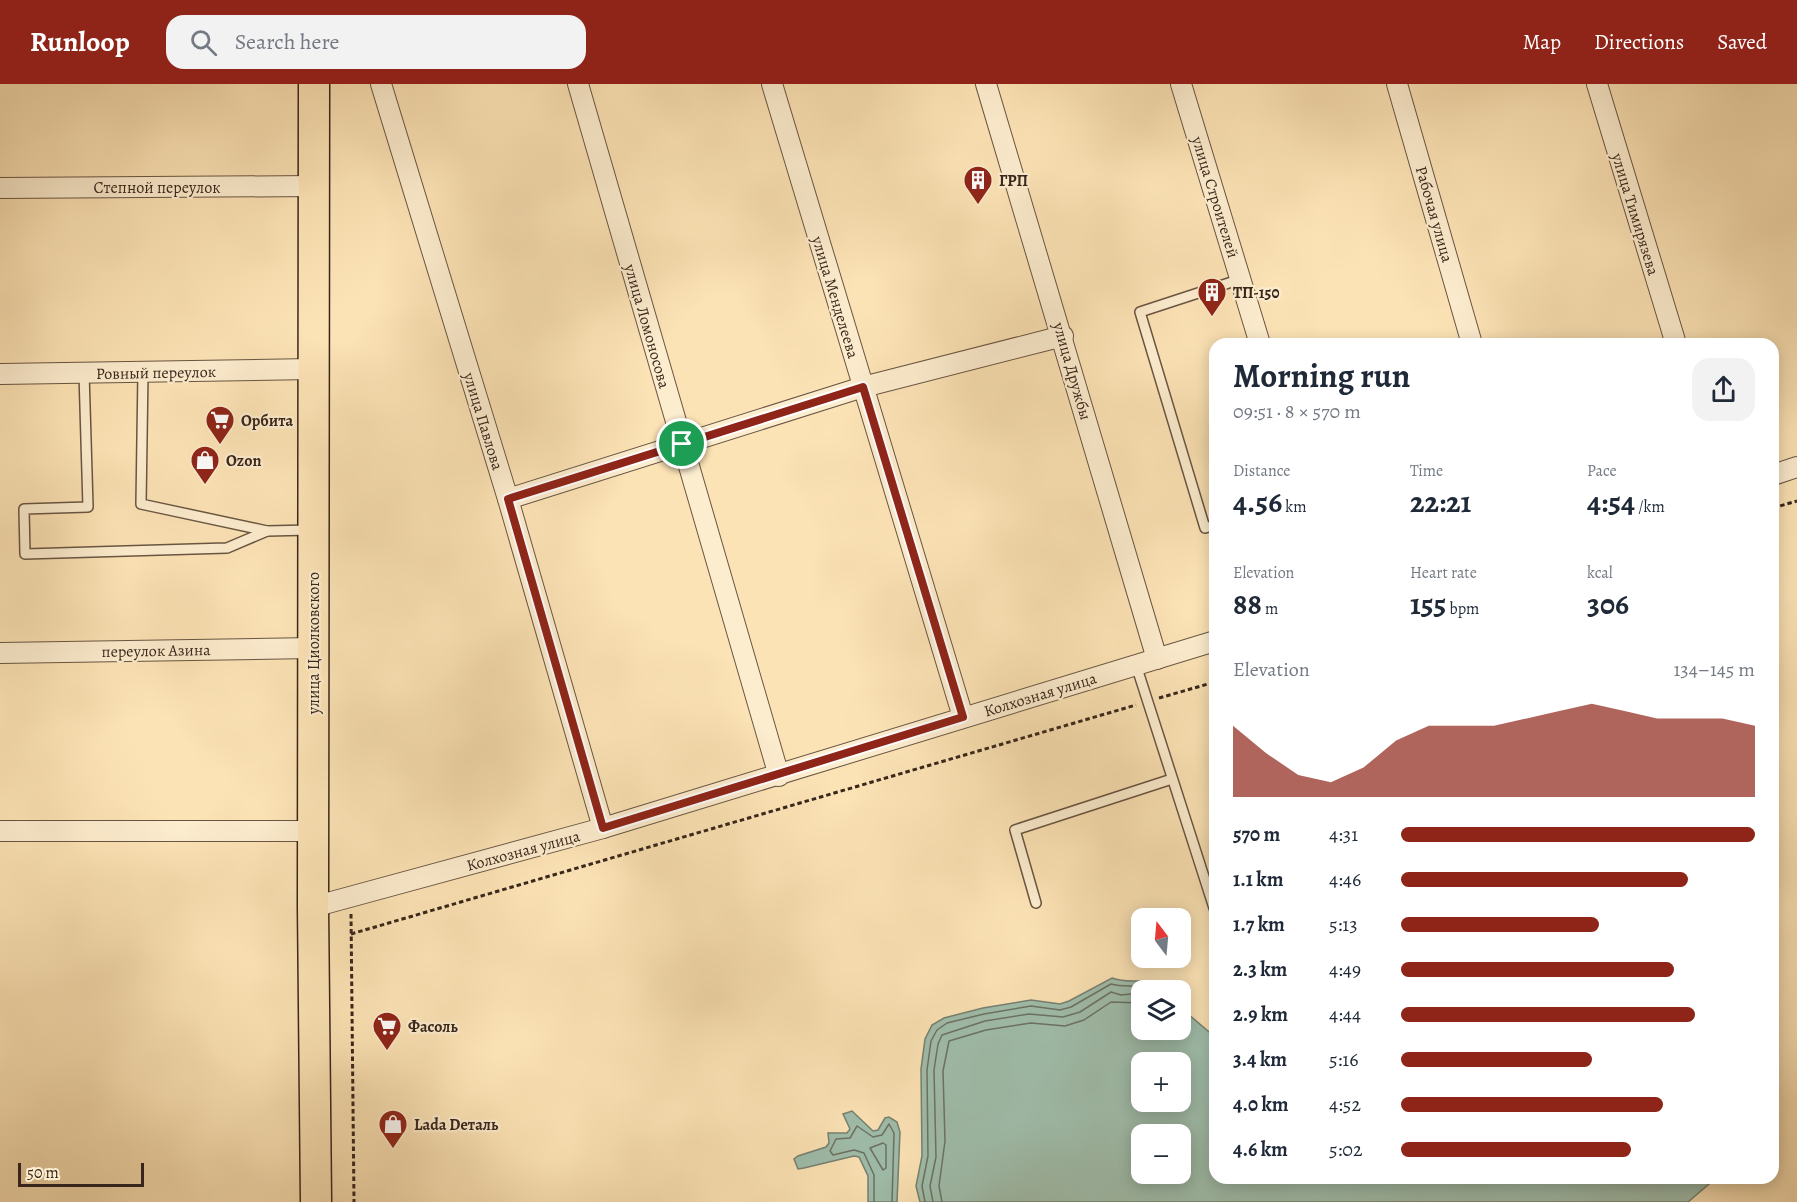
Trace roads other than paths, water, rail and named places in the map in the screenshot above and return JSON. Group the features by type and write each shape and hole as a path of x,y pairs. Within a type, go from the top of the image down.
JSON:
{"main road":[{"name":"улица Циолковского","path":"314,84 312,648 316,1202"}],"street":[{"name":"улица Павлова","path":"381,84 508,499 603,828"},
{"name":"улица Ломоносова","path":"578,84 779,776"},
{"name":"улица Менделеева","path":"772,84 963,717"},
{"name":"улица Дружбы","path":"986,84 1063,336 1157,659"},
{"name":"улица Строителей","path":"1182,84 1258,338"},
{"name":"Рабочая улица","path":"1397,84 1470,338"},
{"name":"улица Тимирязева","path":"1597,84 1674,338"},
{"name":"Степной переулок","path":"0,188 314,186"},
{"path":"508,499 863,387 1063,336"},
{"name":"Ровный переулок","path":"0,374 312,369"},
{"path":"1779,473 1797,467"},
{"name":"Колхозная улица","path":"313,907 603,828 1209,643"},
{"name":"переулок Азина","path":"0,653 312,648"},
{"path":"0,831 313,831"}],"lane":[{"path":"1209,527 1205,528 1140,312 1240,279"},
{"path":"143,372 141,504 267,531 312,530"},
{"path":"84,373 88,507 24,509 25,554 227,548 267,531"},
{"path":"1136,665 1209,893"},
{"path":"1036,903 1015,830 1172,779"}],"water":[{"path":"1112,978 1131,981 1131,1040 1191,1040 1191,1017 1209,1032 1209,1184 1709,1184 1688,1202 920,1202 916,1186 922,1156 921,1069 925,1039 932,1025 944,1018 983,1008 1031,1000 1060,1004"},
{"path":"852,1111 873,1131 878,1130 885,1118 889,1117 897,1122 900,1132 897,1202 868,1202 868,1176 859,1157 854,1156 798,1169 794,1159 826,1147 829,1143 828,1133 847,1133 850,1129 843,1114"}],"place":[{"name":"ГРП","path":"978,206"},
{"name":"ТП-150","path":"1212,318"},
{"name":"Орбита","path":"220,446"},
{"name":"Ozon","path":"205,486"},
{"name":"Фасоль","path":"387,1052"},
{"name":"Lada Dеталь","path":"393,1150"}]}
